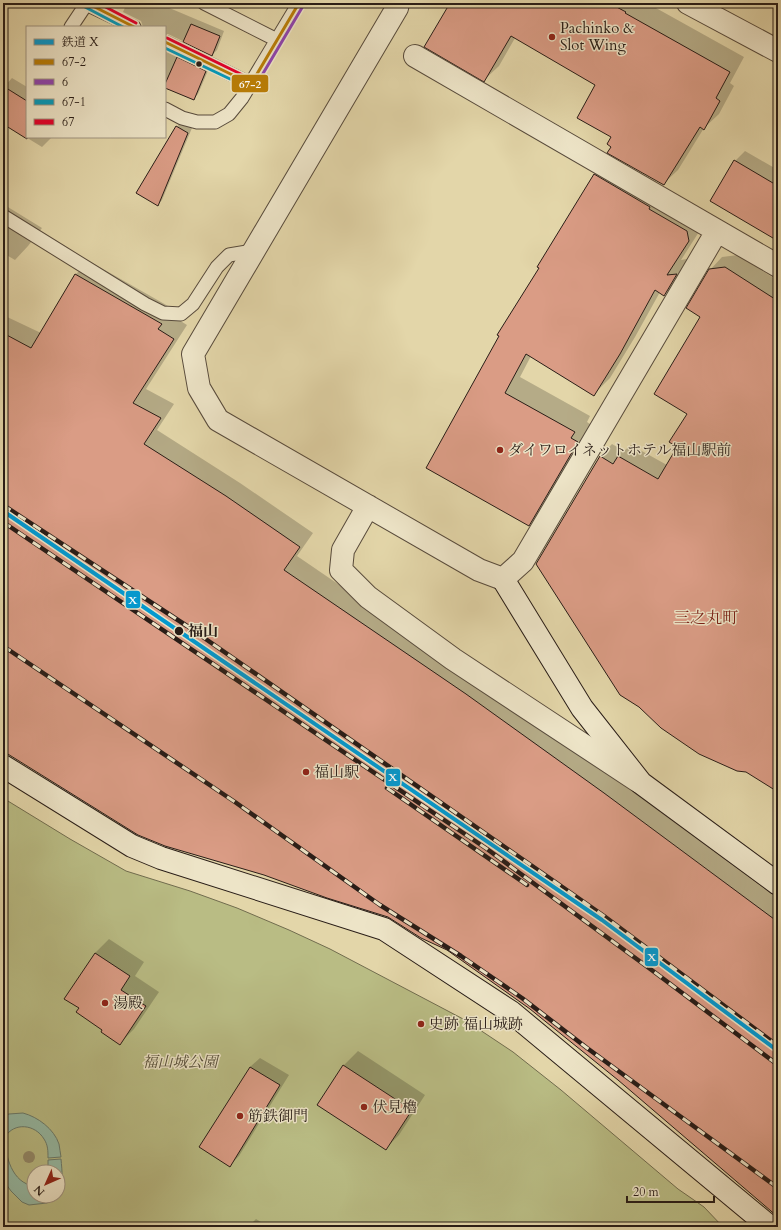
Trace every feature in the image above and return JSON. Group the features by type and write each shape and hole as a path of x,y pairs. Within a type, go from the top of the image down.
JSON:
{"street":[{"path":"398,3 393,15 193,354 199,388 218,420 479,570 503,579 582,708 640,783"},
{"path":"688,3 778,51"},
{"path":"416,56 778,266"},
{"path":"503,579 523,561 717,231"},
{"path":"368,506 343,550 341,570 368,597 454,659 640,783 778,884"},
{"path":"3,766 132,846 161,858 384,929 511,1012 770,1227"}],"lane":[{"path":"72,26 86,3 132,26"},
{"path":"204,3 277,40"},
{"path":"166,110 182,118 197,122 215,122 229,114 242,98 299,3"},
{"path":"166,42 250,84"},
{"path":"3,216 163,314 181,314 192,304 217,267 229,255 253,251"}],"green space":[{"name":"福山城公園","path":"3,798 126,871 190,891 237,908 289,930 330,949 465,1020 513,1052 561,1090 678,1189 704,1207 723,1227 3,1227"}],"shaded area":[{"path":"23,1113 34,1117 45,1124 53,1133 59,1144 61,1157 48,1158 48,1148 45,1141 35,1130 19,1127 9,1132 5,1137 6,1152 11,1168 20,1180 26,1184 26,1204 22,1202 11,1191 3,1180 3,1116"},
{"path":"61,1159 61,1164 48,1164 48,1160"}],"building":[{"path":"450,3 609,3 730,72 716,98 720,101 704,130 700,127 664,185 607,153 611,147 607,144 611,137 577,118 595,85 511,36 484,82 424,47"},
{"path":"191,24 220,36 212,56 183,42"},
{"path":"177,57 206,71 194,100 166,88 166,82"},
{"path":"3,86 26,100 27,139 3,124"},
{"path":"176,126 188,133 158,206 136,193"},
{"path":"734,160 778,186 778,241 710,201"},
{"path":"594,174 687,231 689,241 667,275 677,274 664,296 655,290 620,354 594,396 526,354 505,393 575,432 571,438 578,442 529,526 426,468 499,336 497,335 539,268 537,267"},
{"path":"725,267 778,301 778,792 746,772 737,771 699,754 661,728 639,707 620,695 536,564 600,456 613,464 618,456 658,479 677,447 669,442 687,414 654,394 700,317 686,308 709,269"},
{"name":"福山駅","path":"75,274 162,324 158,329 174,339 133,403 161,418 144,444 226,496 300,547 284,570 466,694 604,793 778,922 778,1217 618,1080 530,1009 447,950 421,938 388,917 327,898 264,875 165,846 138,835 3,751 3,333 31,348"},
{"name":"湯殿","path":"95,953 130,976 121,990 146,1006 120,1045 101,1032 102,1030 76,1012 79,1008 64,999"},
{"name":"伏見櫓","path":"343,1065 412,1110 386,1150 317,1105"},
{"name":"筋鉄御門","path":"250,1067 280,1085 230,1167 199,1147"}],"railway":[{"path":"3,505 187,626 604,916 778,1046"},
{"path":"3,522 487,849 778,1065"},
{"path":"3,646 235,802 380,905 461,956 522,998 587,1048 778,1188"},
{"path":"387,788 527,885"}],"rail line":[{"name":"X","path":"3,511 602,920 778,1051"}],"transit line":[{"name":"67-2","path":"87,3 132,26"},
{"name":"67","path":"98,3 136,23"},
{"name":"67-2","path":"166,42 251,84 299,3"},
{"name":"6","path":"255,87 303,6"},
{"name":"67-1","path":"85,7 121,26"},
{"name":"67","path":"167,38 253,80"},
{"name":"67-1","path":"166,48 249,88"}],"place":[{"name":"Pachinko & Slot Wing","path":"552,37"},
{"name":"ダイワロイネットホテル福山駅前","path":"500,450"},
{"name":"福山","path":"179,631"},
{"name":"福山駅","path":"306,772"},
{"name":"湯殿","path":"105,1003"},
{"name":"史跡 福山城跡","path":"421,1024"},
{"name":"伏見櫓","path":"364,1107"},
{"name":"筋鉄御門","path":"240,1116"}],"district":[{"name":"三之丸町","path":"706,617"}]}
